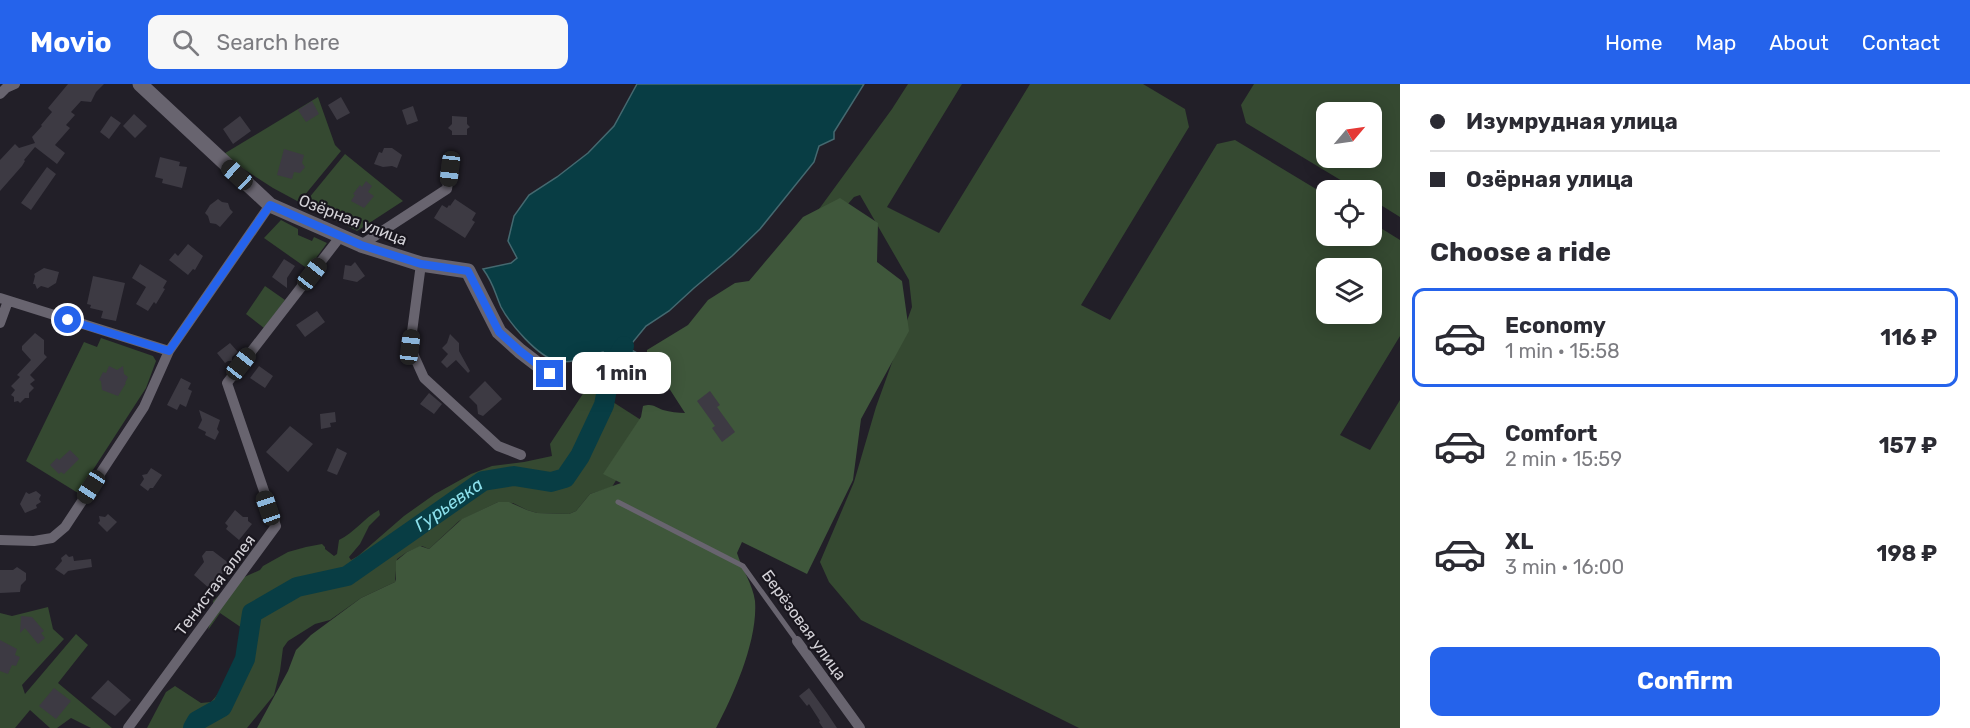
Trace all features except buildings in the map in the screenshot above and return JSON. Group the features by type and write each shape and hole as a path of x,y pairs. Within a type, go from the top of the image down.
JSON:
{"street":[{"path":"0,94 15,84"},
{"name":"Озёрная улица","path":"140,84 270,205 361,245 421,264 468,271 499,332 550,374"},
{"path":"361,245 447,189 450,169"},
{"path":"0,540 34,541 52,538 65,527 144,407 169,351 270,205"},
{"name":"Тенистая аллея","path":"128,728 276,526 227,383 340,237"},
{"path":"421,264 410,347 424,378 498,446 521,454"},
{"path":"0,323 4,299 169,351"},
{"name":"Берёзовая улица","path":"798,641 860,728"}],"lane":[{"name":"Берёзовая улица","path":"618,502 743,566 798,641"}],"green space":[{"path":"908,84 962,84 887,207 939,233 1030,84 1143,84 1185,109 1189,127 1081,305 1110,320 1217,144 1235,140 1316,189 1316,246 1382,246 1382,229 1400,240 1400,336 1340,435 1370,450 1400,400 1400,728 1079,728 861,620 829,582 820,562 854,482 876,407 912,307 909,280 860,195 854,197 682,397"},
{"path":"1254,84 1400,84 1400,217 1382,206 1382,180 1340,180 1321,168 1382,168 1382,102 1316,102 1316,165 1246,123 1241,105"},
{"path":"318,97 335,145 341,151 299,202 222,155"},
{"path":"345,154 403,201 357,231 304,204"},
{"path":"840,198 878,223 877,262 902,281 909,331 861,419 853,480 807,574 742,542 737,553 754,595 753,633 737,683 716,728 257,728 288,671 296,650 311,635 361,598 395,582 396,561 407,552 420,546 429,549 462,519 498,502 509,502 537,513 569,514 576,511 590,494 621,483 603,474 641,417 643,406 652,405 666,411 685,413 647,354 647,350 688,325 708,300 735,283 749,281 803,217"},
{"path":"281,220 298,229 298,235 312,241 314,237 327,243 308,269 264,238"},
{"path":"265,286 285,300 264,328 246,314"},
{"path":"101,338 153,356 156,361 146,388 78,493 26,461 84,342 97,347"},
{"path":"588,386 641,420 621,472 612,487 590,494 576,511 569,514 537,513 513,503 498,502 459,521 429,549 422,546 407,552 397,559 395,582 361,598 330,620 315,624 288,641 283,648 274,695 247,728 147,728 166,692 175,686 201,703 211,702 225,684 236,659 242,628 220,613 208,630 214,609 213,601 233,582 260,570 288,552 306,547 322,544 334,556 337,554 339,540 379,510 380,515 369,526 360,544 349,557 351,560 404,516 435,494 471,474 492,466 552,456 550,444"},
{"path":"48,607 53,629 64,639 22,685 25,694 76,634 88,645 58,683 112,728 91,728 71,718 57,728 50,728 30,710 15,728 0,728 0,613 12,616"}],"water":[{"path":"637,84 864,84 834,132 834,139 819,146 814,162 760,229 669,311 646,326 628,348 657,367 652,379 644,385 611,368 601,366 598,361 603,352 563,362 550,358 533,347 505,314 492,283 483,269 511,263 517,258 508,241 514,216 529,195 588,153 614,126"}],"waterway":[{"name":"Гурьевка","path":"193,728 197,721 222,707 245,659 252,613 297,587 347,576 483,481 514,476 551,482 565,478 580,456 604,405 611,368 624,346"}],"route":[{"path":"68,320 169,351 270,205 361,245 421,264 468,271 499,332 550,374"}]}
